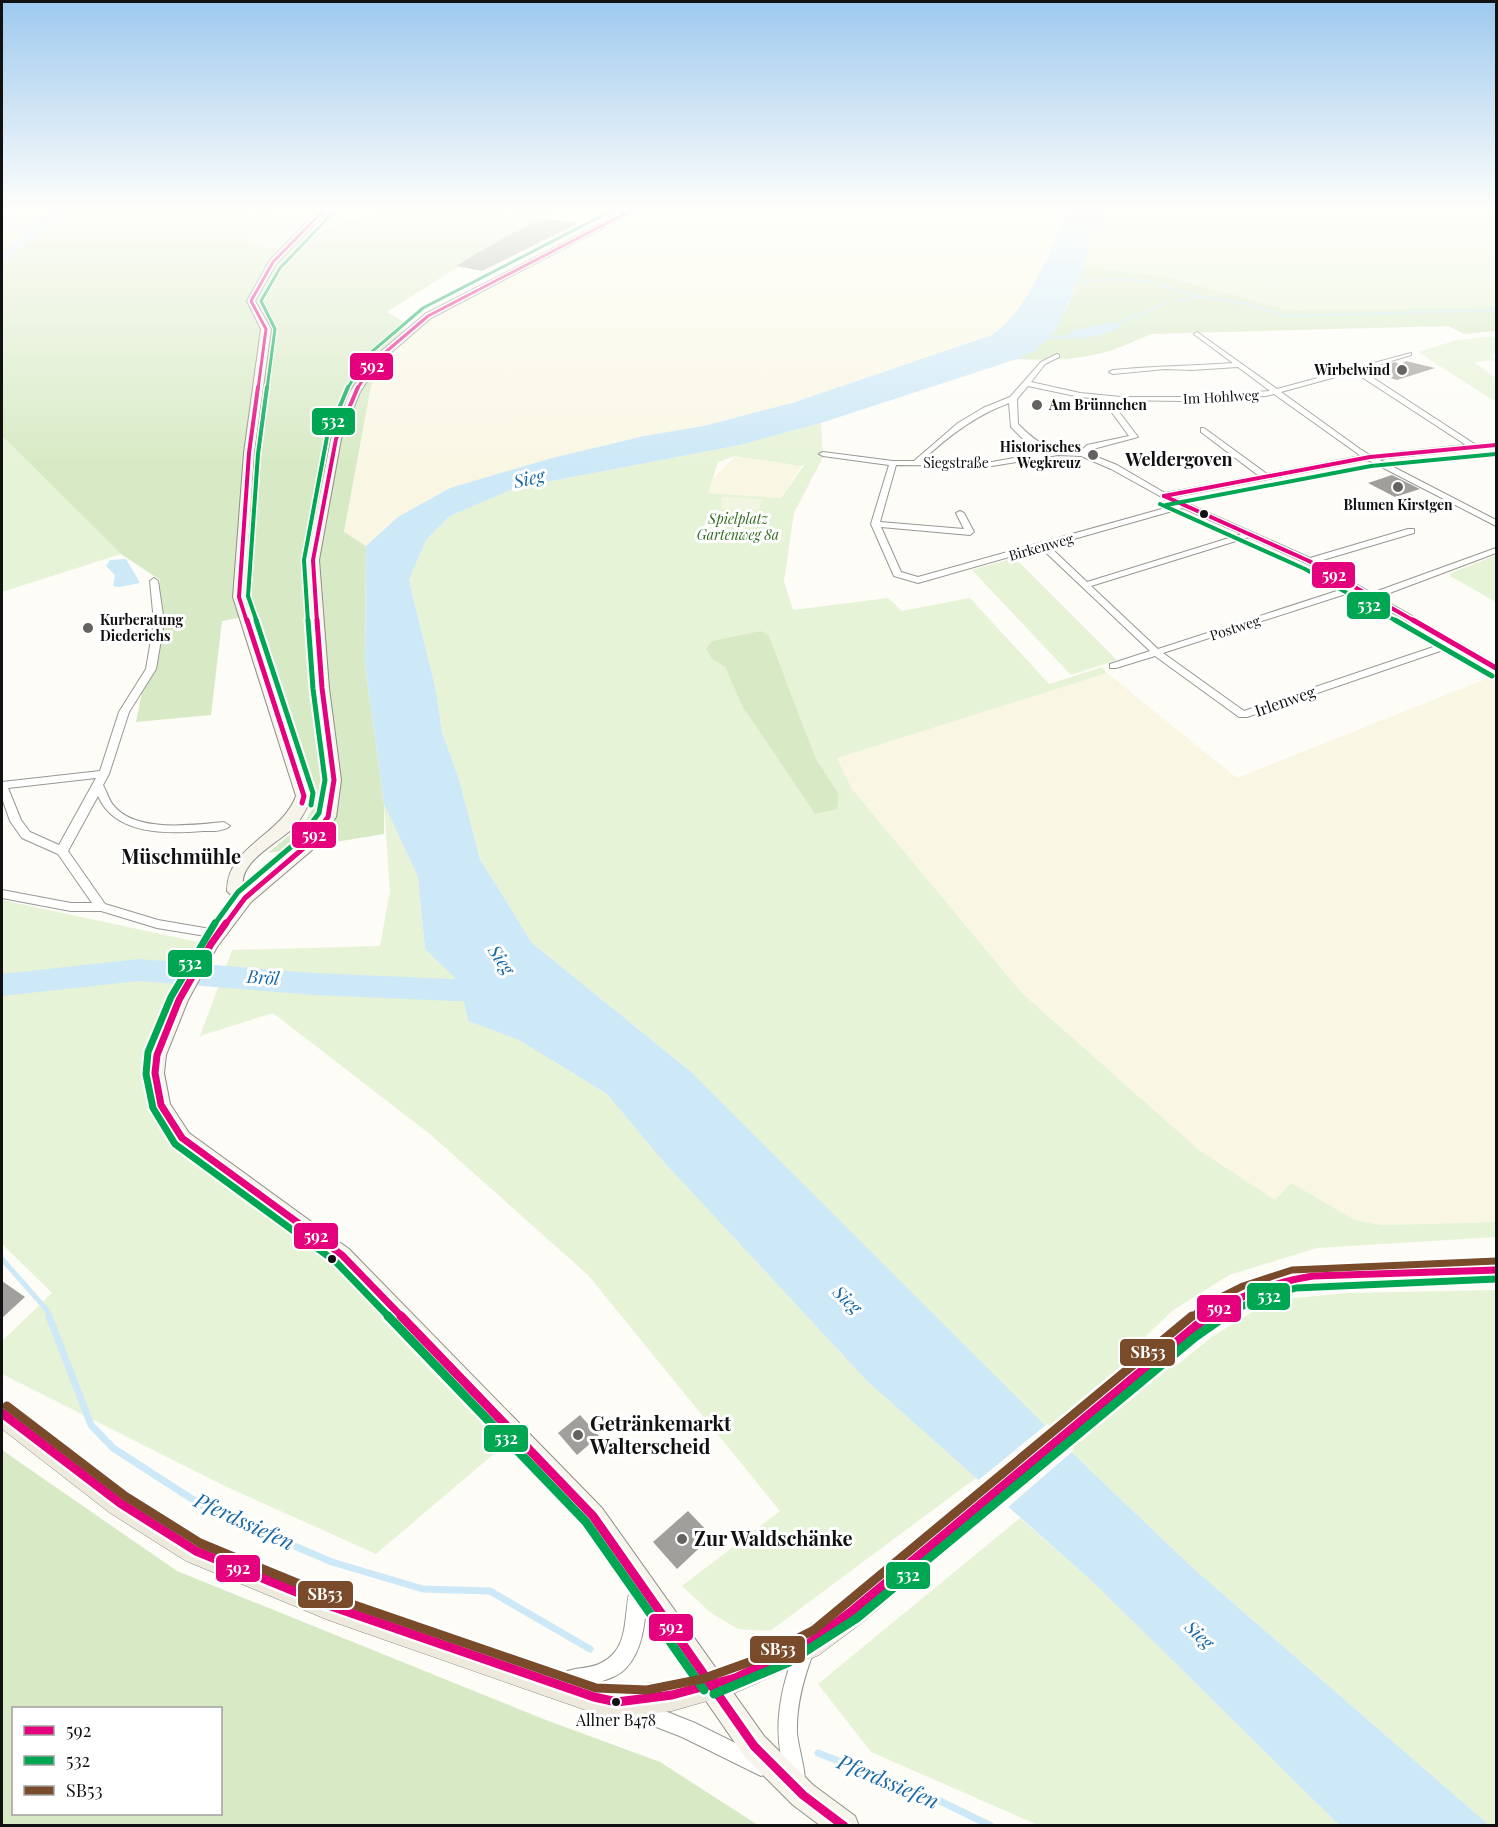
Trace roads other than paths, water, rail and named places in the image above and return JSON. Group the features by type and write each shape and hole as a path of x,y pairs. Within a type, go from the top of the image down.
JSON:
{"main road":[{"path":"2,1413 120,1503 196,1551 340,1609 594,1697 617,1702 672,1695 711,1685 759,1669 808,1644 852,1611 1189,1330 1213,1311 1244,1292 1290,1279 1338,1274 1497,1270"}],"street":[{"path":"245,898 235,891 232,879 238,868 293,821 301,808 304,796 238,597 249,453 266,328 251,301 254,293"},
{"path":"472,293 428,316 375,361 355,392 336,439 313,560 322,688 334,780 328,817 306,846 245,898 215,939 179,1000 157,1055 155,1073 161,1105 182,1138 342,1255 593,1516 754,1746 793,1786 845,1826"},
{"path":"1197,334 1370,457 1497,523"},
{"name":"Im Hohlweg","path":"1028,384 1105,398 1181,399 1277,392 1409,354"},
{"path":"916,463 949,431 995,404 1013,399 1028,384 1043,363 1057,356"},
{"path":"1113,372 1165,367 1213,368 1239,365"},
{"path":"1355,369 1474,447"},
{"path":"1082,454 1090,447 1134,437 1105,398"},
{"path":"1013,399 1014,425 1020,433 1036,446 1058,453"},
{"path":"1204,430 1264,476"},
{"path":"1164,496 1370,457 1497,445"},
{"name":"Siegstraße","path":"823,454 893,463 992,464 1058,453 1082,454 1114,467 1164,496 1309,561 1497,668"},
{"path":"893,463 875,524 970,532 960,513"},
{"name":"Birkenweg","path":"875,524 897,574 918,580 1184,505"},
{"path":"1309,561 1412,531"},
{"path":"1085,585 1251,534"},
{"name":"Irlenweg","path":"1044,546 1157,653 1243,715 1453,643"},
{"path":"1371,597 1497,550"},
{"path":"62,851 77,819 104,774 124,712 152,669 159,622 154,581"},
{"name":"Postweg","path":"1113,666 1356,588"},
{"path":"101,907 62,851 26,835 16,821 2,785 104,774"},
{"path":"98,785 110,809 139,823 170,830 224,826"},
{"path":"2,894 71,906 101,907 215,939"},
{"path":"552,1681 592,1678 626,1657 634,1635 640,1582"},
{"path":"793,1786 794,1773 787,1726 793,1682 808,1644"},
{"path":"617,1702 688,1730 793,1786"}],"water":[{"name":"Sieg","path":"1029,293 1072,293 1057,328 1037,350 1017,359 821,423 740,445 515,488 450,516 426,540 409,580 436,691 442,732 459,779 480,859 532,943 690,1071 1090,1470 1194,1569 1489,1825 1339,1825 1095,1584 866,1380 662,1160 607,1094 519,1040 468,1021 460,983 425,949 418,877 384,804 365,664 366,546 398,517 450,488 552,458 644,436 703,426 792,403 992,335"},
{"path":"1108,322 1121,326 1101,335 1064,339 1064,336 1074,331"},
{"path":"126,559 140,583 113,586 115,575 106,566 110,560"}],"waterway":[{"path":"1188,293 1197,296"},
{"path":"1178,301 1200,297 1244,303 1285,316 1496,310"},
{"path":"1112,326 1167,303"},
{"path":"1045,338 1069,337"},
{"name":"Bröl","path":"2,985 139,970 314,984 499,992"},
{"name":"Pferdssiefen","path":"2,1259 47,1310 50,1318"},
{"name":"Pferdssiefen","path":"49,1316 91,1425 113,1448 209,1510 332,1562 423,1589 490,1591 590,1649"},
{"name":"Pferdssiefen","path":"818,1753 936,1799 991,1826"}],"place":[{"name":"Wirbelwind","path":"1402,370"},
{"name":"Am Brünnchen","path":"1037,405"},
{"name":"Historisches Wegkreuz","path":"1093,455"},
{"name":"Blumen Kirstgen","path":"1398,487"},
{"name":"Kurberatung Diederichs","path":"88,628"},
{"name":"Getränkemarkt Walterscheid","path":"578,1435"},
{"name":"Zur Waldschänke","path":"682,1539"},
{"name":"Allner B478","path":"616,1702"}],"district":[{"name":"Weldergoven","path":"1179,460"},
{"name":"Müschmühle","path":"181,857"}],"park label":[{"name":"Spielplatz Gartenweg 8a","path":"738,528"}]}
